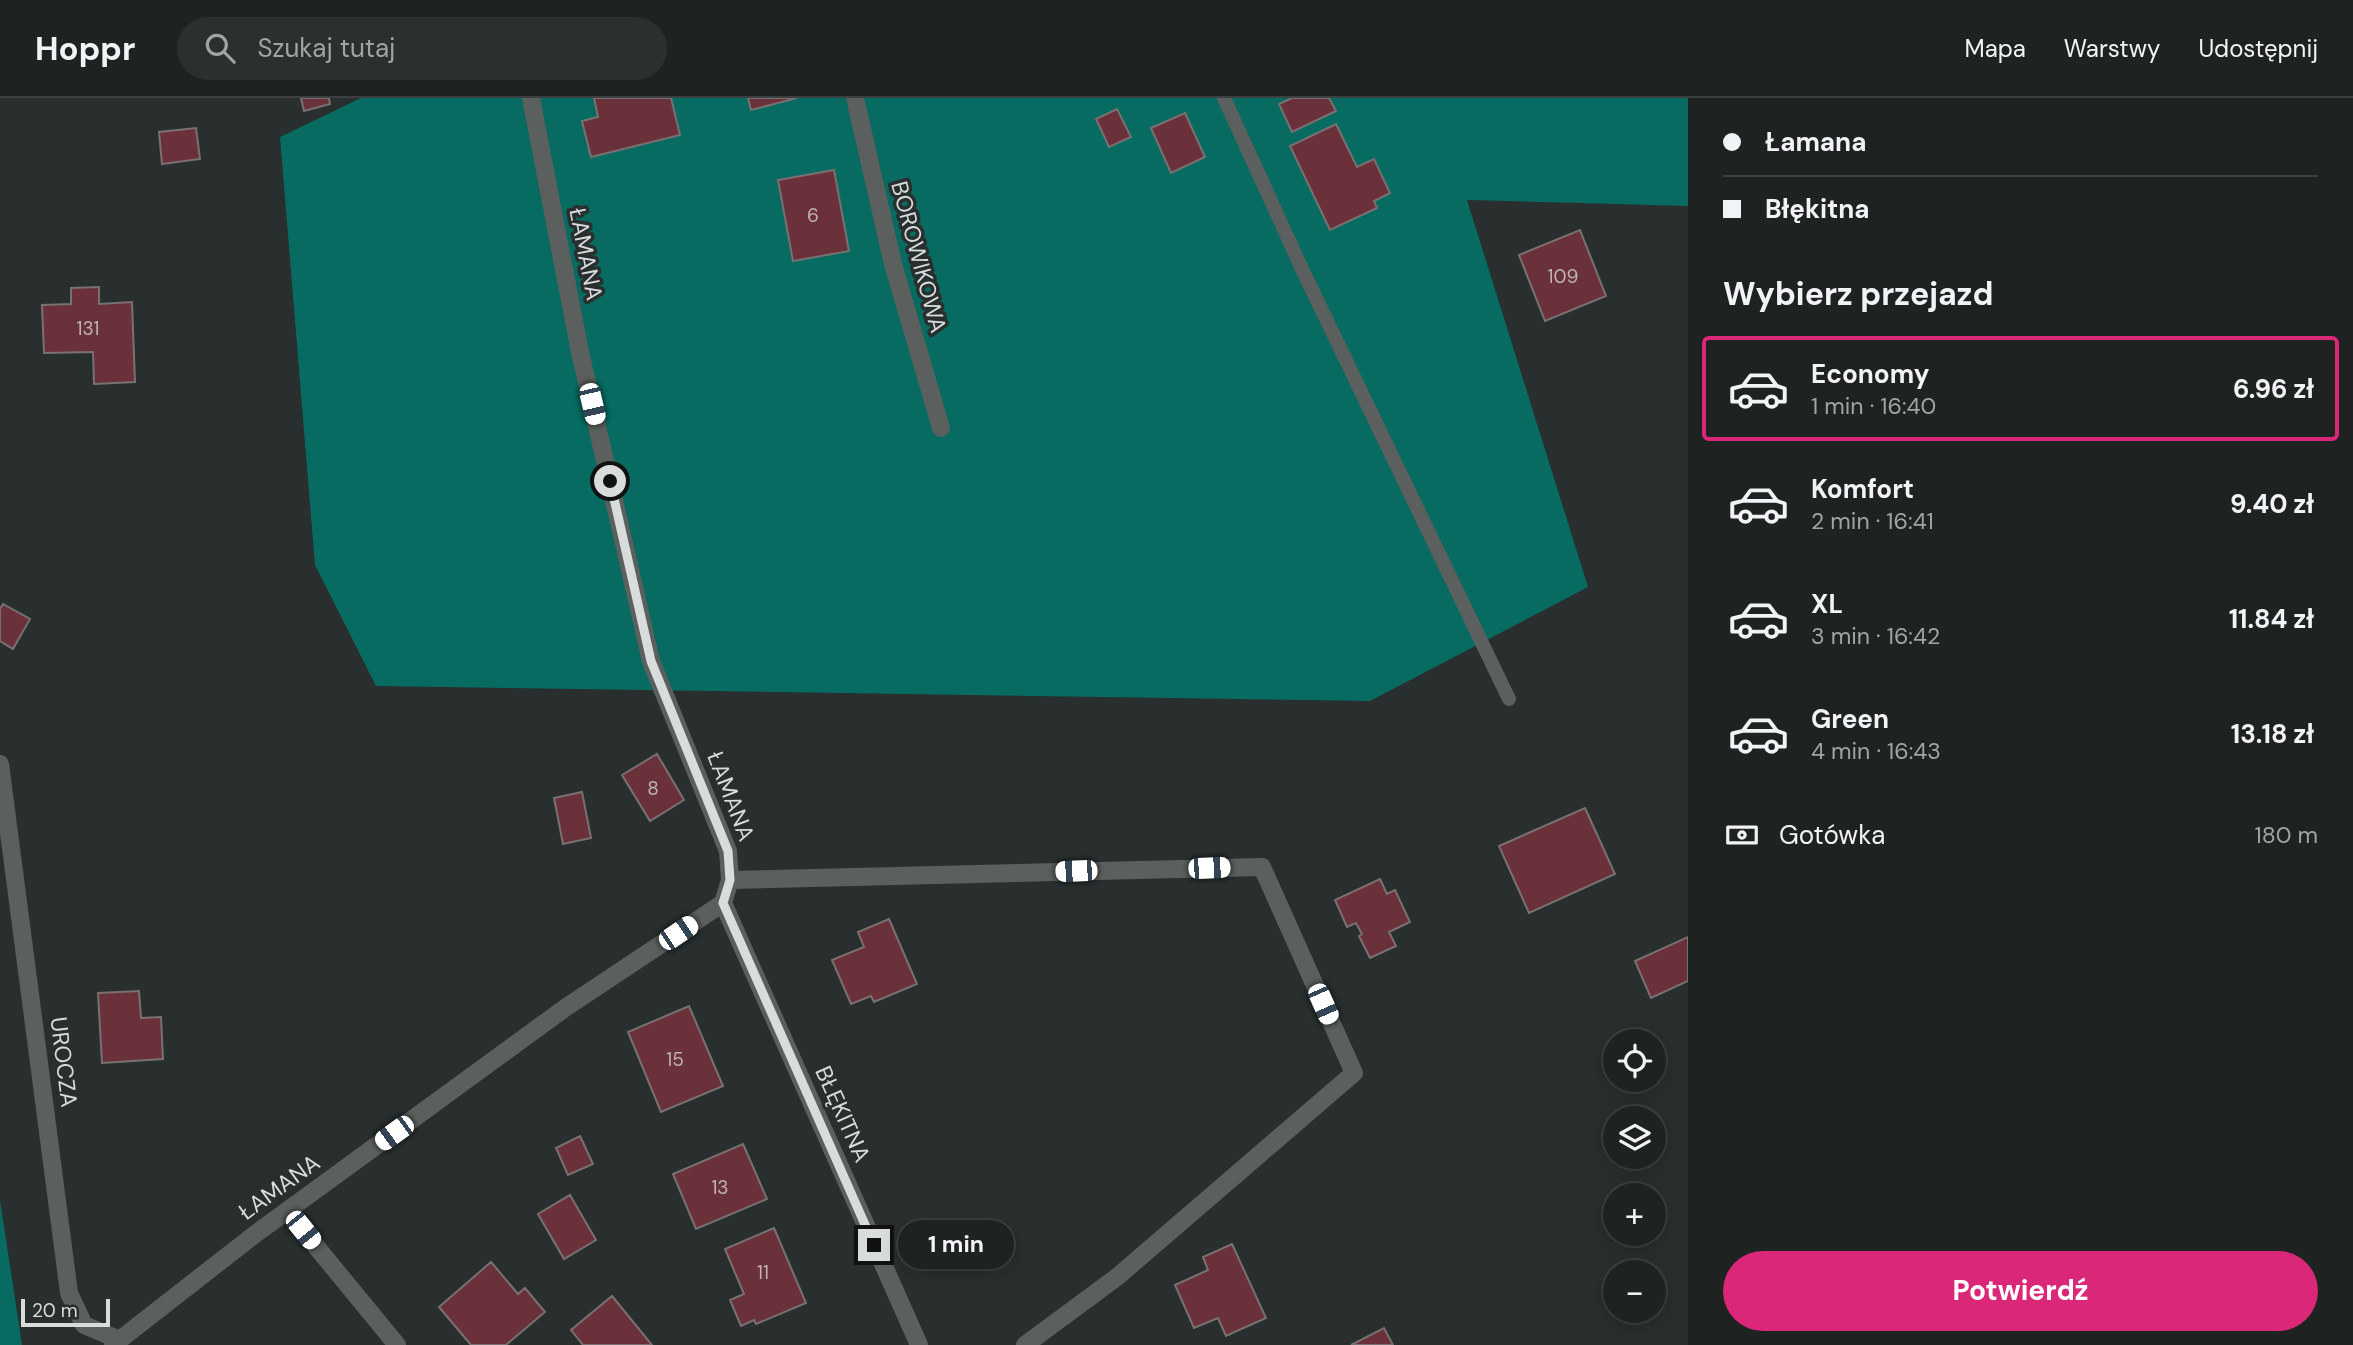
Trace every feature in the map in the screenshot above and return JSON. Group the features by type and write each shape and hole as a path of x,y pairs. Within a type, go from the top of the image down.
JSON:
{"street":[{"name":"ŁAMANA","path":"117,1342 287,1211 565,1008 723,903 730,880 728,851 651,661 580,352 531,98"},
{"name":"BOROWIKOWA","path":"855,98 893,264 941,428"},
{"name":"UROCZA","path":"0,764 69,1293 84,1325 117,1342"},
{"path":"730,880 1262,867 1354,1073 1117,1277 1025,1345"},
{"name":"BŁĘKITNA","path":"723,903 919,1345"},
{"path":"287,1211 397,1345"}],"lane":[{"path":"1224,98 1309,283 1509,699"}],"green space":[{"path":"361,98 1688,98 1688,206 1467,200 1588,587 1370,701 376,686 315,565 280,137"},
{"path":"0,1200 22,1345 0,1345"}],"building":[{"path":"301,98 329,98 330,104 304,111"},
{"path":"594,98 671,98 680,135 591,157 582,121 598,117"},
{"path":"748,98 797,98 751,110"},
{"path":"1292,98 1329,98 1336,111 1292,132 1279,104"},
{"path":"1117,109 1131,137 1109,147 1096,119"},
{"path":"1185,113 1205,157 1171,173 1151,128"},
{"path":"1336,124 1357,167 1374,159 1390,193 1374,201 1377,208 1330,230 1290,146"},
{"path":"196,128 200,159 162,164 159,132"},
{"path":"834,170 849,251 793,261 778,180"},
{"path":"1580,230 1606,296 1545,321 1519,255"},
{"path":"99,287 99,304 132,302 135,382 94,384 93,352 44,353 42,305 71,304 71,288"},
{"path":"3,604 30,619 13,649 0,641 0,609"},
{"path":"657,754 684,800 650,821 622,775"},
{"path":"582,792 591,838 563,844 554,798"},
{"path":"1585,808 1615,874 1529,913 1499,846"},
{"path":"1380,879 1387,894 1395,890 1410,922 1389,932 1396,946 1370,958 1356,923 1347,927 1335,900"},
{"path":"889,919 917,984 874,1002 871,996 851,1004 832,960 864,947 858,932"},
{"path":"1688,937 1688,981 1651,998 1635,961"},
{"path":"139,991 141,1018 161,1017 163,1059 102,1063 98,993"},
{"path":"689,1006 723,1086 661,1112 628,1032"},
{"path":"580,1136 593,1164 568,1175 556,1148"},
{"path":"743,1144 767,1199 696,1229 673,1174"},
{"path":"570,1195 596,1240 564,1259 538,1214"},
{"path":"774,1228 806,1303 756,1324 754,1320 741,1326 730,1300 744,1294 725,1249"},
{"path":"1232,1244 1266,1318 1226,1336 1218,1318 1194,1328 1175,1285 1208,1270 1203,1257"},
{"path":"491,1262 518,1294 525,1288 545,1312 506,1345 471,1345 439,1307"},
{"path":"612,1296 652,1345 583,1345 571,1330"},
{"path":"1384,1328 1393,1345 1351,1345"}],"route":[{"path":"610,481 651,661 728,851 730,880 723,903 874,1245"}]}
